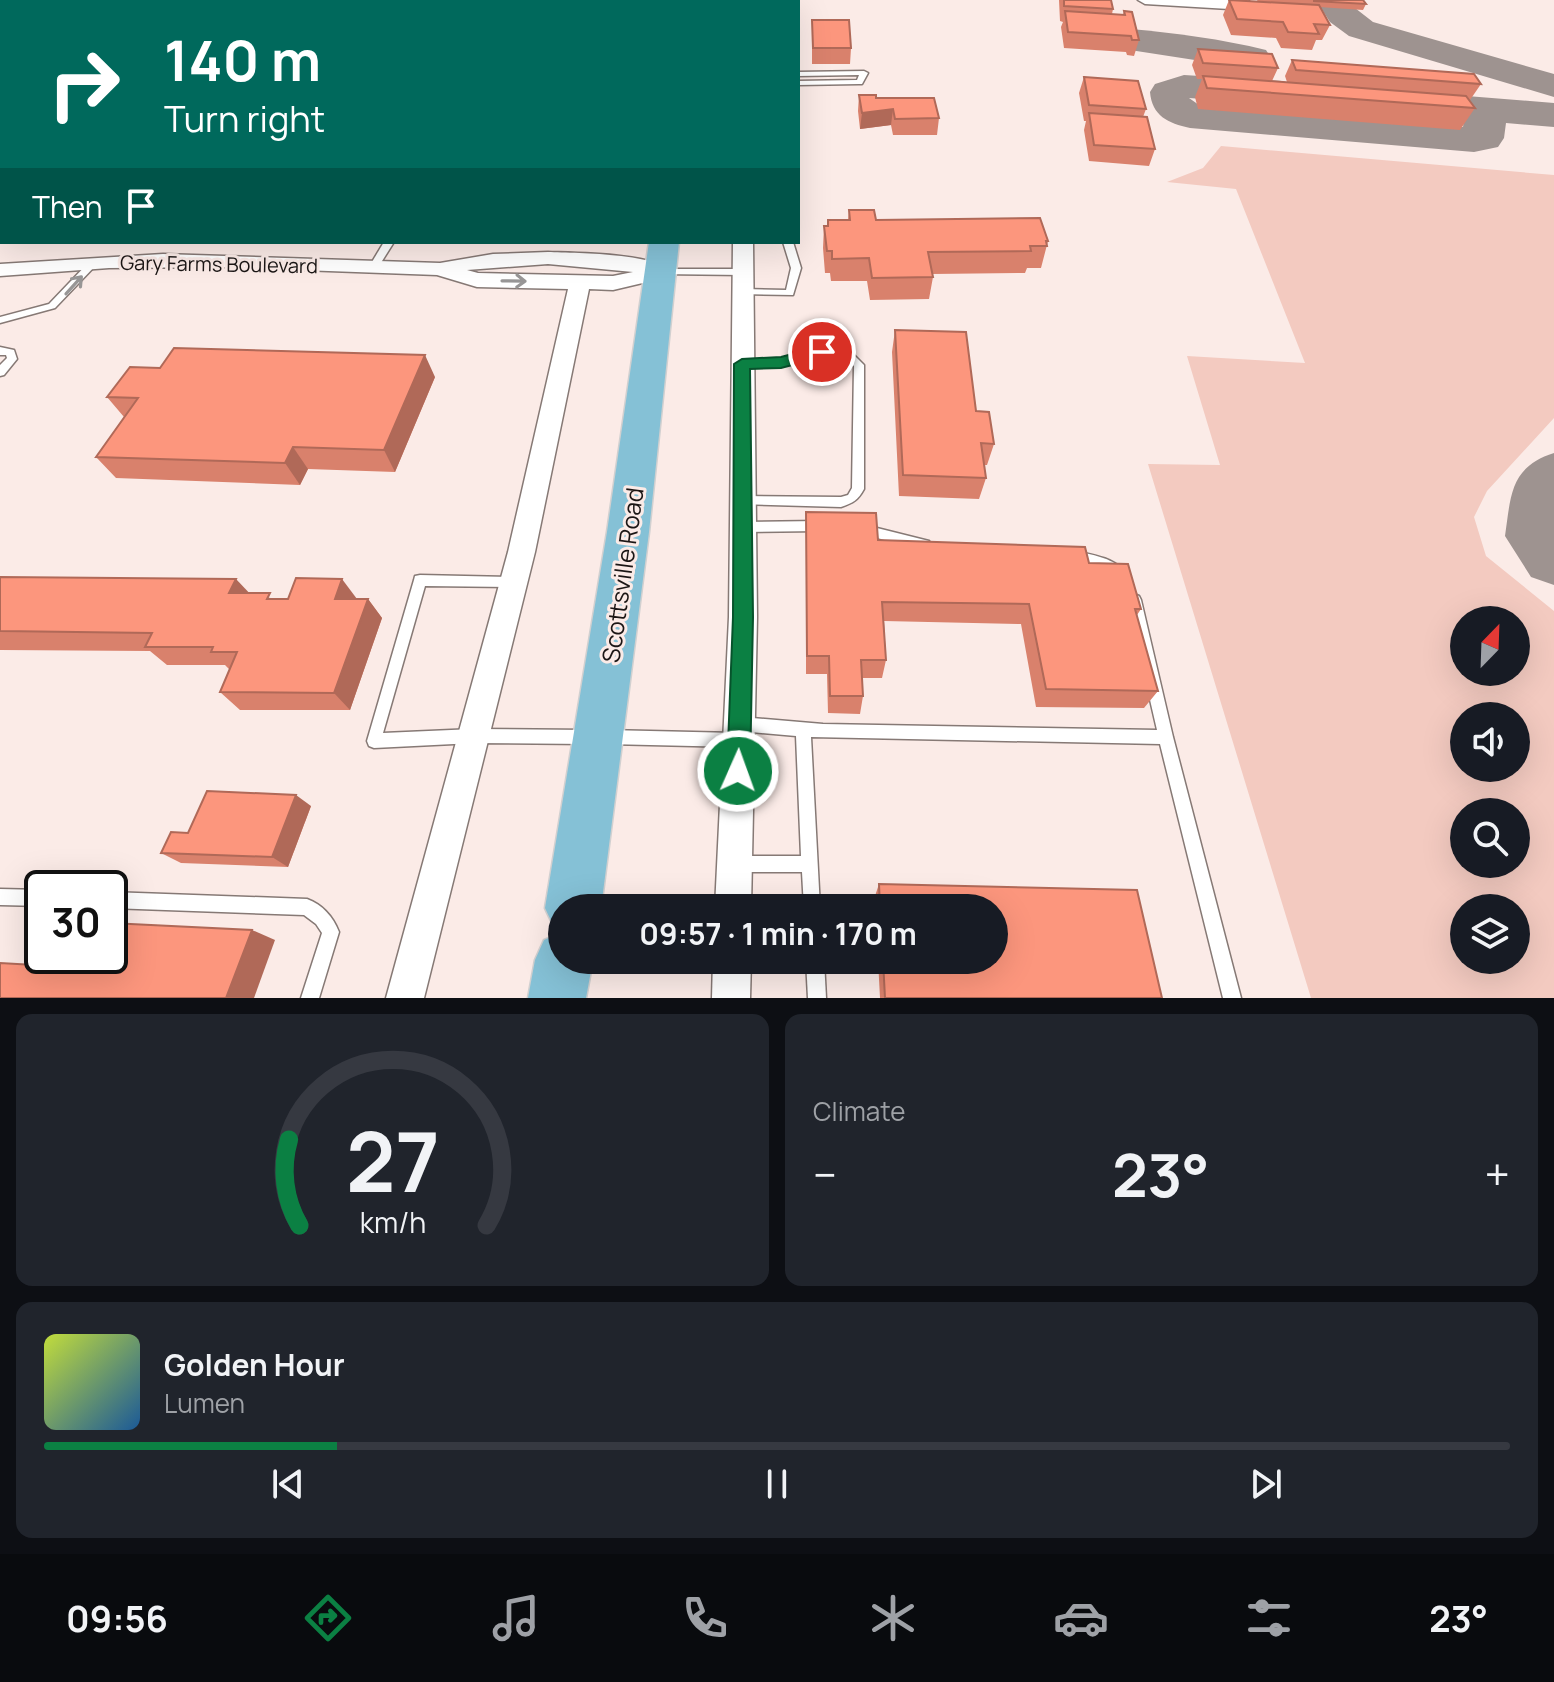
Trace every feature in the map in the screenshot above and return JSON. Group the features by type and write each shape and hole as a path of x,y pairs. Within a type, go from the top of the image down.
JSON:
{"main road":[{"name":"Scottsville Road","path":"575,894 599,737 662,257"},
{"path":"557,998 561,974"}],"street":[{"path":"1145,0 1229,5 1242,0"},
{"path":"734,894 743,617 743,244"},
{"name":"Gary Farms Boulevard","path":"0,270 94,262 374,267 438,269 477,280 582,262 613,283 662,257"},
{"path":"405,998 474,736 560,387 582,262"},
{"path":"731,998 732,974"}],"lane":[{"path":"800,74 864,73 859,82 800,83"},
{"path":"374,267 388,244"},
{"path":"662,257 790,293 796,268 789,244"},
{"path":"0,320 52,306 94,262"},
{"path":"0,351 10,352 12,359 0,372"},
{"path":"742,364 781,363 822,352 851,357 859,365 858,489 852,498 742,514"},
{"path":"742,514 877,531 938,549"},
{"path":"1061,555 1102,562 1115,568 1128,582 1139,615 1166,737 1232,998"},
{"path":"513,582 420,580 374,741 474,736 599,737 803,730 1166,737"},
{"path":"803,730 811,894"},
{"path":"735,864 810,864"},
{"path":"0,897 24,898"},
{"path":"128,901 307,907 322,918 331,932 310,998"},
{"path":"816,974 817,998"}],"shaded area":[{"path":"1221,146 1554,175 1554,418 1487,491 1474,517 1486,556 1554,611 1554,998 1311,998 1148,464 1220,465 1187,356 1305,363 1236,189 1167,182 1203,168"}],"building":[{"path":"1064,0 1111,0 1113,9 1064,6"},
{"path":"1229,0 1319,5 1330,25 1314,24 1319,34 1288,32 1283,22 1237,19"},
{"path":"1363,0 1366,4 1314,1"},
{"path":"1065,11 1125,15 1124,11 1132,12 1139,40 1132,40 1131,36 1068,32"},
{"path":"812,20 849,20 851,48 813,48"},
{"path":"1198,49 1272,54 1278,68 1203,63"},
{"path":"1292,60 1474,74 1481,84 1296,70"},
{"path":"1203,76 1466,96 1475,108 1207,88"},
{"path":"1084,77 1138,81 1146,109 1089,105"},
{"path":"859,95 934,98 939,118 895,119 893,109 862,113"},
{"path":"1089,113 1147,117 1155,149 1094,145"},
{"path":"849,210 874,210 876,220 1040,218 1048,241 1047,246 1030,246 1031,251 928,252 933,277 872,278 869,258 832,259 832,251 827,251 824,226 828,226 828,220 850,220"},
{"path":"895,330 966,332 976,411 989,412 994,444 981,443 986,478 903,475"},
{"path":"174,348 425,355 384,450 293,447 285,463 96,457 138,398 107,397 130,367 160,368"},
{"path":"806,512 876,513 878,540 1085,547 1089,563 1128,564 1141,609 1135,609 1158,691 1046,689 1029,604 882,602 886,660 861,660 863,696 830,696 829,656 807,656"},
{"path":"0,577 236,579 229,593 270,593 267,599 288,599 296,578 342,579 335,599 368,599 334,693 220,692 237,652 211,652 213,647 145,647 152,633 0,631"},
{"path":"207,791 296,795 272,857 161,853 171,832 188,833"},
{"path":"879,884 1137,890 1162,998 885,998 884,974 1008,974 1008,894 879,894"},
{"path":"128,924 252,930 226,998 0,998 0,963 24,964 24,974 128,974"}],"taxiway":[{"path":"1333,0 1342,15 1361,29 1554,86"},
{"path":"1130,40 1184,45 1253,58"},
{"path":"1282,93 1184,86 1169,92 1171,106 1190,116 1474,140 1483,138 1484,119 1498,111"},
{"path":"1392,102 1554,115"},
{"path":"1554,476 1542,491 1537,536 1554,558"}],"route":[{"path":"738,771 743,617 742,364 781,363 822,352"}]}
